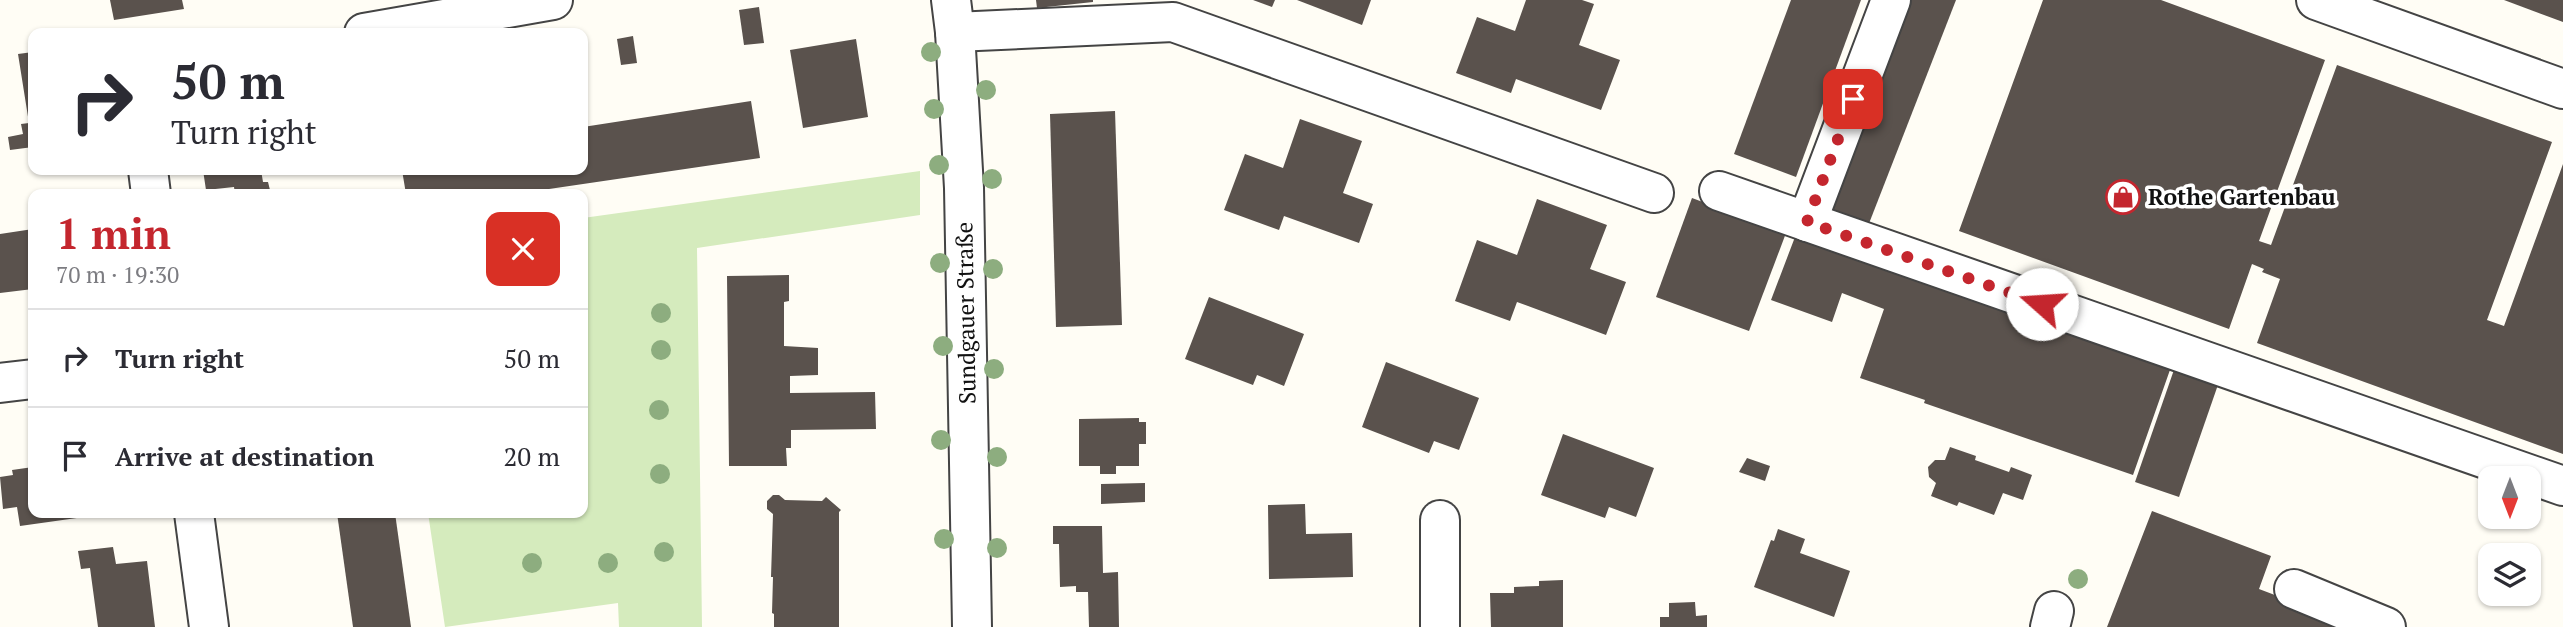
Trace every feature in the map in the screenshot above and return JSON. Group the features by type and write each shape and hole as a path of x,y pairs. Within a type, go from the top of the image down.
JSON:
{"street":[{"path":"393,28 553,0"},
{"path":"1807,222 1891,0"},
{"path":"2316,0 2563,89"},
{"path":"953,16 1173,22 1654,193"},
{"name":"Sundgauer Straße","path":"953,16 964,188 972,627"},
{"path":"1718,191 2563,486"},
{"path":"0,383 28,380"},
{"path":"195,518 209,627"},
{"path":"1440,520 1440,627"},
{"path":"2294,589 2386,627"}],"green space":[{"path":"920,171 920,215 697,248 702,627 619,627 618,603 445,627 429,518 588,518 588,217"}],"building":[{"path":"110,0 182,0 184,9 114,20"},
{"path":"1036,0 1093,0 1093,2 1037,8"},
{"path":"1253,0 1275,0 1272,7"},
{"path":"1297,0 1371,0 1362,25"},
{"path":"1526,0 1582,0 1594,4 1579,45 1620,60 1601,110 1516,79 1511,93 1456,73 1477,17 1515,31"},
{"path":"1791,0 1861,0 1796,177 1734,154"},
{"path":"1904,0 1956,0 1868,226 1823,208"},
{"name":"Rothe Gartenbau","path":"2043,0 2161,0 2325,60 2259,241 2271,245 2337,65 2552,142 2487,320 2504,326 2563,164 2563,454 2257,343 2280,279 2262,272 2264,269 2252,264 2229,329 1959,231"},
{"path":"2504,0 2563,0 2563,22 2536,12"},
{"path":"759,7 764,43 744,45 739,10"},
{"path":"633,36 637,63 621,65 617,39"},
{"path":"856,39 868,117 803,128 790,50"},
{"path":"28,53 28,117 18,54"},
{"path":"751,101 760,158 549,189 405,189 403,175 588,175 588,126"},
{"path":"1115,111 1122,325 1056,327 1050,114"},
{"path":"1300,119 1362,141 1343,193 1373,204 1359,243 1284,216 1279,230 1224,210 1245,154 1283,168"},
{"path":"28,123 28,148 10,150 8,137 23,134 21,124"},
{"path":"204,175 262,175 263,182 268,182 270,189 234,187 206,189"},
{"path":"1692,198 1786,233 1749,331 1656,297"},
{"path":"1537,199 1607,225 1590,269 1626,282 1606,335 1517,302 1510,321 1455,301 1477,240 1517,255"},
{"path":"28,230 28,290 0,293 0,234"},
{"path":"1795,237 2171,367 2133,475 1924,403 1925,400 1860,378 1884,309 1842,293 1832,322 1771,300"},
{"path":"789,275 789,301 784,302 784,346 818,348 818,375 790,376 790,393 875,392 876,429 791,430 791,448 786,448 787,466 729,466 727,276"},
{"path":"1209,297 1304,334 1284,386 1257,375 1253,385 1185,359"},
{"path":"1386,362 1479,398 1459,450 1434,441 1429,453 1362,427"},
{"path":"2176,364 2220,379 2179,497 2135,482"},
{"path":"1139,418 1139,422 1146,422 1146,444 1139,444 1139,466 1116,466 1116,474 1100,474 1100,466 1079,466 1079,419"},
{"path":"1563,434 1654,468 1636,517 1609,507 1605,518 1541,495"},
{"path":"1950,447 1976,456 1975,460 2009,472 2011,467 2032,475 2023,500 2003,493 1994,515 1959,502 1957,506 1931,496 1936,483 1929,477 1928,467 1935,460 1945,460"},
{"path":"1747,458 1770,466 1765,481 1739,472"},
{"path":"28,468 28,518 77,518 20,526 17,507 3,509 0,477 13,475 12,470"},
{"path":"1145,483 1145,502 1101,504 1101,484"},
{"path":"773,495 779,495 785,500 822,501 826,497 841,510 839,627 774,627 771,577 773,514 767,509 767,501"},
{"path":"1305,504 1306,534 1352,533 1353,577 1269,579 1268,505"},
{"path":"2152,511 2271,556 2259,589 2360,627 2107,627"},
{"path":"338,518 396,518 411,627 353,627"},
{"path":"1053,526 1102,526 1103,573 1118,572 1119,627 1089,627 1088,592 1076,592 1076,586 1060,587 1059,544 1053,544"},
{"path":"1778,529 1805,539 1800,553 1850,571 1834,617 1754,587 1771,540 1774,541"},
{"path":"113,547 116,564 147,561 155,627 98,627 90,568 81,569 78,551"},
{"path":"1563,580 1563,627 1491,627 1490,593 1514,593 1514,587 1539,586 1539,581"},
{"path":"1695,602 1696,616 1707,615 1707,627 1660,627 1660,617 1669,617 1669,603"}],"place":[{"name":"Rothe Gartenbau","path":"2123,197"}],"route":[{"path":"1853,99 1807,222 2042,304"}]}
